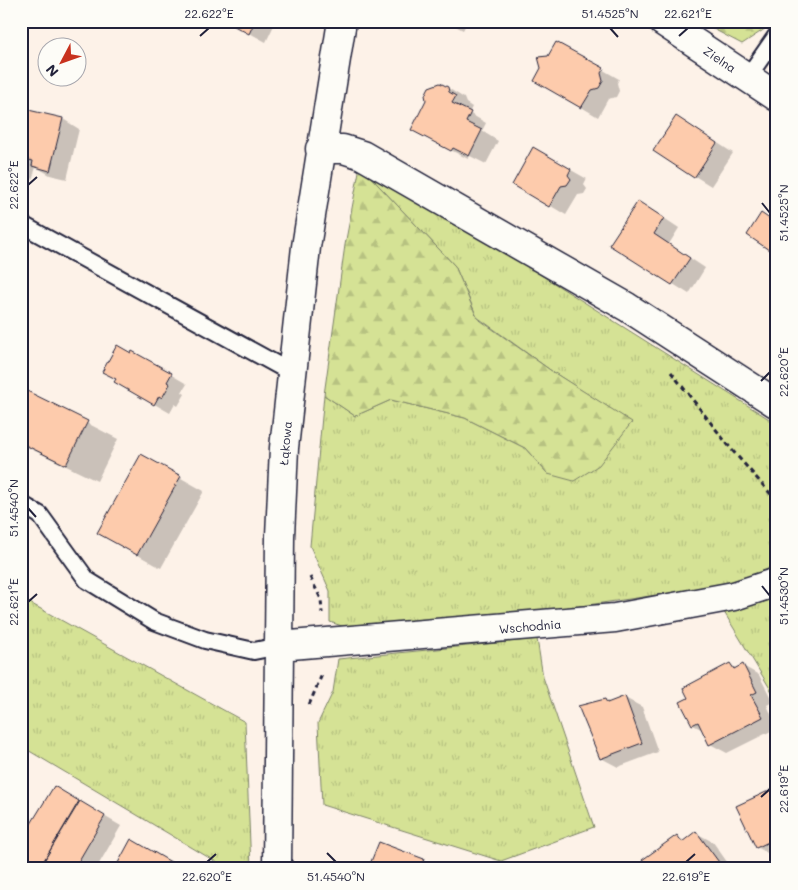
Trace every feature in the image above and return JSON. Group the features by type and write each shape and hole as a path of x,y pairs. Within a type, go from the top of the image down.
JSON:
{"street":[{"name":"Łąkowa","path":"277,869 280,536 284,448 306,247 320,149 342,21"},
{"name":"Zielna","path":"662,21 777,97"},
{"path":"320,149 343,149 362,156 627,308 777,404"},
{"name":"Wschodnia","path":"279,646 615,618 734,596 777,582"}],"lane":[{"path":"747,78 777,35"},
{"path":"21,224 292,373"},
{"path":"21,504 40,516 87,580 154,621 205,640 254,650 279,646"}],"path":[{"path":"668,368 732,450 777,501"},
{"path":"306,714 324,669 321,600 307,571"}],"green space":[{"path":"698,21 777,21 742,44"},
{"path":"360,166 503,251 777,424 777,573 734,584 504,617 354,630 330,622 330,591 310,546 324,395 355,416 391,400 465,418 525,448 548,474 632,423 553,372 477,317 455,266"},
{"path":"360,166 455,266 477,318 553,372 632,422 599,465 574,481 548,474 525,448 465,418 391,400 355,416 324,395 345,245"},
{"path":"21,598 245,722 251,869 228,869 21,746"},
{"path":"777,598 777,700 724,612"},
{"path":"537,639 543,677 594,827 501,861 322,805 318,723 333,692 338,659"}],"building":[{"path":"225,21 255,21 249,34"},
{"path":"556,42 604,68 601,73 603,81 599,88 592,90 581,108 534,81 541,68 538,57 548,56"},
{"path":"440,83 448,87 449,92 456,96 452,103 471,112 466,122 482,130 469,156 453,148 451,151 411,130 426,100 425,95 429,87"},
{"path":"21,105 24,109 63,118 50,171 32,166 33,161 21,158"},
{"path":"676,116 717,143 694,178 653,151"},
{"path":"533,147 571,169 568,175 571,179 567,185 561,186 549,207 512,185"},
{"path":"638,201 664,218 654,234 690,258 672,285 609,245"},
{"path":"761,213 777,224 777,238 769,250 747,235"},
{"path":"117,345 172,373 167,382 170,384 162,398 159,396 154,405 114,382 116,379 102,372"},
{"path":"21,388 88,421 66,465 21,443"},
{"path":"141,454 181,476 137,555 97,533"},
{"path":"730,663 734,669 743,664 757,692 751,695 763,717 709,745 698,722 692,725 680,702 688,698 683,688"},
{"path":"625,696 642,743 600,759 578,706 605,699 607,703"},
{"path":"54,786 79,801 39,869 27,869 21,865 21,840"},
{"path":"777,787 777,838 756,848 736,806"},
{"path":"80,801 105,816 74,869 39,869"},
{"path":"696,831 724,869 648,869 642,860 677,835 682,842"},
{"path":"131,839 183,869 125,869 118,863"},
{"path":"379,842 424,859 420,869 368,869"}]}
